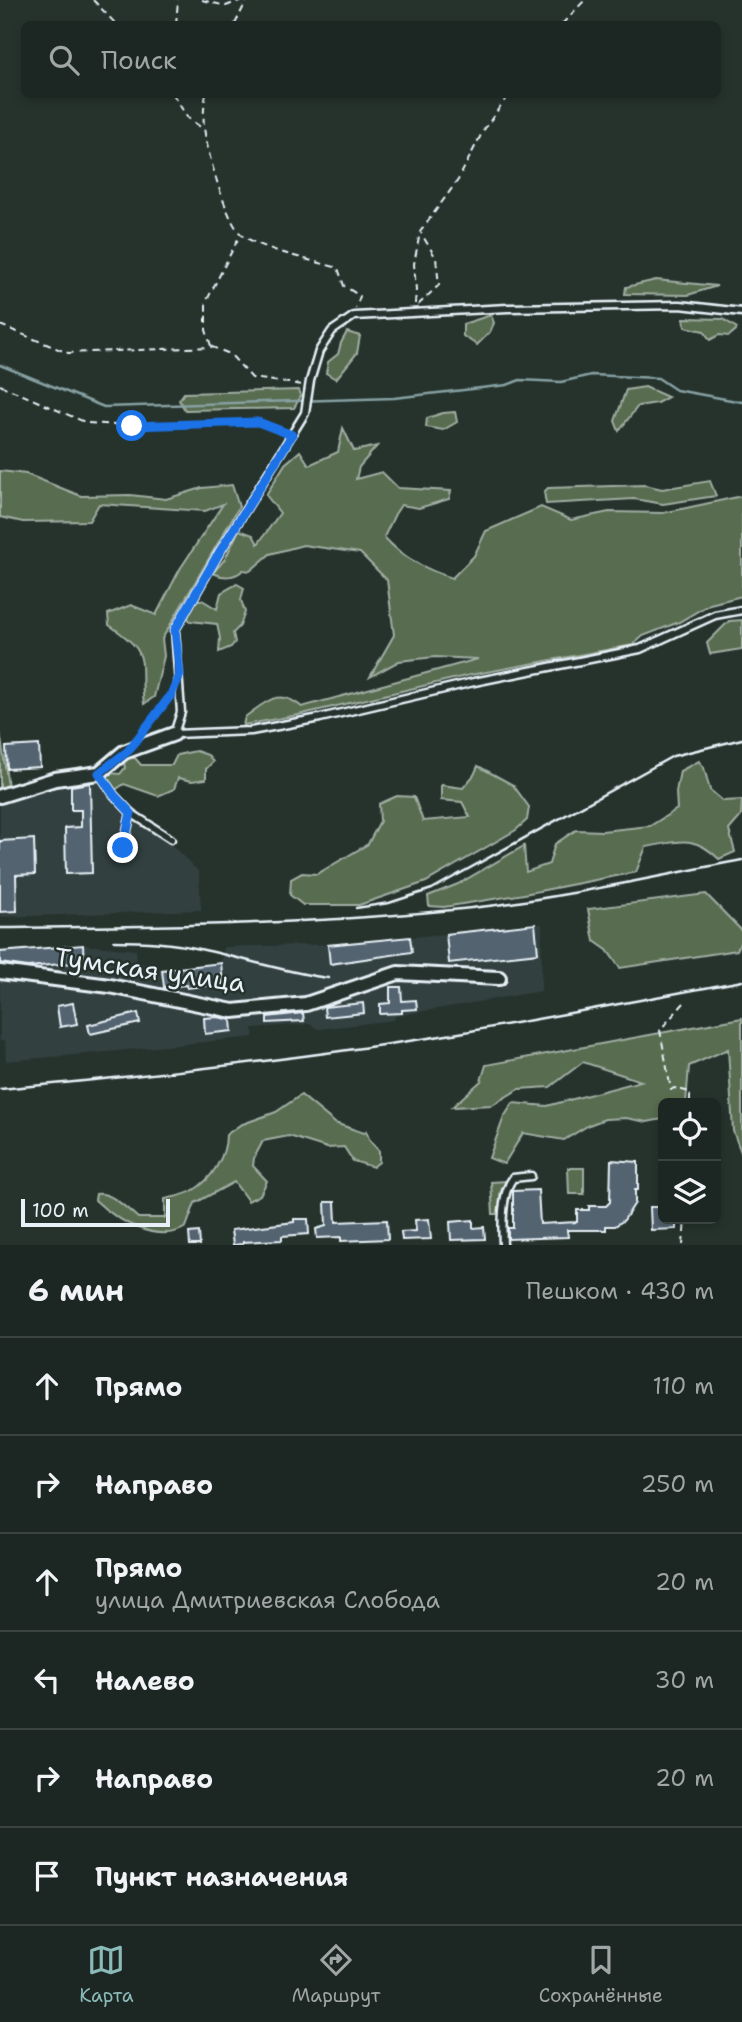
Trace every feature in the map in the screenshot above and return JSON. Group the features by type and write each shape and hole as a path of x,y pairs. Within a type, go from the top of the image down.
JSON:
{"street":[{"path":"0,796 55,779 99,773 128,751 174,734"},
{"name":"Тумская улица","path":"0,972 110,986 233,1011 306,1004 398,974 499,978"}],"lane":[{"path":"742,312 680,305 508,308 354,316 332,331 319,351 305,413 175,630 181,712 174,734 251,731 285,725 450,687 640,649 715,615 742,610"},
{"path":"99,773 131,813 170,839"},
{"path":"123,848 131,813"},
{"path":"503,1245 501,1219 505,1210 505,1191 513,1178 531,1176"}],"path":[{"path":"93,0 113,21"},
{"path":"176,21 178,0"},
{"path":"202,0 226,6 242,0"},
{"path":"236,21 247,0"},
{"path":"565,21 584,0"},
{"path":"175,98 187,117 204,130"},
{"path":"206,98 204,130 227,209 240,234 262,245 338,268 344,286 360,296 354,316"},
{"path":"420,232 436,258 439,285 414,308 414,264 420,232 458,180 483,131 506,98"},
{"path":"212,347 205,330 206,302 240,234"},
{"path":"0,325 68,353 212,347 230,354 252,378 309,388"},
{"path":"0,385 87,423 132,426 258,422 292,435"},
{"path":"128,751 171,695"},
{"path":"684,1003 660,1030 671,1090 674,1088 690,1092 690,1098"},
{"path":"683,1245 684,1224"}],"shaded area":[{"path":"102,777 199,872 201,910 0,917 0,799 69,779"},
{"path":"542,924 541,991 395,1016 394,1020 319,1029 309,1024 253,1028 253,1037 107,1052 6,1061 5,1041 0,1041 0,952 83,945 136,950 137,962 162,970 221,963 224,947 345,944"}],"green space":[{"path":"656,280 717,286 688,295 625,294 626,287"},
{"path":"491,315 494,323 490,332 477,345 463,336 463,324"},
{"path":"684,318 723,319 737,328 729,336 719,335 710,340 704,331 685,327"},
{"path":"347,332 360,336 357,353 336,379 326,373 328,362 338,354"},
{"path":"645,387 668,397 657,403 638,406 619,431 615,421 626,390"},
{"path":"299,390 301,396 294,408 185,410 179,400 184,393"},
{"path":"455,412 457,422 443,430 426,427 427,418"},
{"path":"343,428 354,451 377,446 359,467 356,479 382,472 398,488 451,491 449,499 419,508 401,505 384,537 407,557 433,571 452,578 474,556 486,531 541,507 571,520 609,512 663,513 742,496 742,596 710,604 679,622 643,636 633,645 470,675 243,725 245,717 259,706 279,697 294,701 302,707 478,659 435,657 399,661 370,677 394,635 387,580 360,553 303,545 270,554 250,571 243,570 229,576 213,573 225,559 239,530 253,535 258,544 280,513 266,495 285,464 300,451 309,465 338,452"},
{"path":"0,471 26,474 81,496 130,495 166,499 202,488 232,485 239,507 162,639 164,656 154,697 144,704 142,667 138,651 109,625 108,614 131,605 156,615 180,569 223,504 205,511 99,504 89,521 23,522 0,517"},
{"path":"710,481 716,496 663,504 634,499 546,504 544,492 548,488 645,485 662,489"},
{"path":"237,584 244,588 241,600 245,612 240,626 233,633 235,642 231,647 219,652 217,624 190,621 188,618 194,600 202,600 217,609 221,593"},
{"path":"742,620 742,649 710,654 707,643 729,621"},
{"path":"0,732 8,786 0,788"},
{"path":"196,751 208,755 213,762 206,769 206,779 192,781 178,778 174,789 158,796 124,784 115,790 106,777 110,773 120,774 125,768 123,758 135,758 141,765 172,765 177,755"},
{"path":"699,761 704,768 710,790 723,801 742,800 741,816 729,830 735,852 719,859 693,842 667,843 646,847 636,872 524,894 444,907 429,906 428,896 458,884 524,846 526,872 549,864 555,844 576,830 602,831 650,826 677,809 676,792 680,771"},
{"path":"478,766 513,785 529,807 527,820 516,830 426,882 359,905 303,905 290,895 291,879 302,873 317,874 368,844 380,821 379,804 397,796 414,797 423,821 470,817 462,802 441,800 441,785 463,788"},
{"path":"706,894 742,931 737,950 620,968 607,950 594,941 588,909"},
{"path":"742,1018 742,1155 733,1131 728,1049 689,1066 686,1098 658,1098 658,1120 647,1122 626,1118 605,1119 564,1140 523,1133 504,1164 489,1158 504,1117 513,1103 547,1106 641,1081 583,1062 550,1087 519,1089 492,1105 452,1107 481,1081 486,1065"},
{"path":"301,1095 335,1123 364,1133 366,1131 379,1151 379,1162 373,1167 353,1161 344,1147 327,1148 289,1136 263,1141 253,1166 267,1181 260,1195 248,1201 234,1182 195,1203 186,1227 175,1232 150,1232 138,1228 114,1215 95,1200 96,1194 102,1194 119,1202 138,1218 165,1218 165,1199 192,1191 212,1174 224,1151 226,1135 240,1125 276,1112"},
{"path":"568,1168 584,1168 584,1194 569,1194"},
{"path":"506,1181 500,1193 501,1214 493,1214 491,1182"}],"building":[{"path":"39,745 40,767 7,769 6,747"},
{"path":"90,783 92,873 66,874 65,828 81,827 81,810 71,810 71,786"},
{"path":"34,839 35,874 16,875 17,911 0,912 0,841"},
{"path":"535,924 538,953 449,963 446,934"},
{"path":"410,937 412,952 330,964 328,945"},
{"path":"83,945 84,962 28,967 0,963 0,952"},
{"path":"221,963 223,984 187,988 187,985 164,987 162,970"},
{"path":"390,987 401,987 402,1001 416,1000 417,1009 380,1014 380,1004 390,1003"},
{"path":"73,1003 77,1024 60,1027 57,1006"},
{"path":"363,1003 364,1013 325,1017 324,1007"},
{"path":"138,1013 140,1023 90,1034 88,1025"},
{"path":"303,1013 304,1021 267,1023 267,1017"},
{"path":"204,1018 231,1020 232,1031 205,1034"},
{"path":"611,1160 638,1162 635,1203 624,1220 615,1226 606,1226 606,1230 567,1230 568,1237 508,1239 508,1228 513,1228 513,1191 538,1190 540,1224 577,1222 577,1210 589,1210 589,1206 606,1206 610,1202"},
{"path":"325,1202 335,1202 336,1222 387,1220 388,1239 341,1241 341,1237 317,1238 316,1229 326,1226"},
{"path":"650,1207 658,1207 658,1224 676,1224 676,1229 651,1230"},
{"path":"294,1219 308,1219 309,1234 233,1245 231,1230 294,1222"},
{"path":"429,1219 431,1239 402,1240 401,1232 416,1231 415,1220"},
{"path":"473,1220 473,1228 484,1227 485,1239 451,1240 450,1222"},
{"path":"199,1232 200,1245 190,1245 189,1233"}],"waterway":[{"path":"0,365 104,407 394,398 507,385 520,380 561,382 591,375 658,378 676,390 742,402"}],"railway":[{"path":"356,908 389,903 432,889 673,756 742,739"},
{"path":"0,928 236,924 412,914 539,899 742,860"},
{"path":"114,941 185,946 328,978"},
{"path":"0,1089 175,1072 349,1050 465,1032 742,981"}],"route":[{"path":"123,848 131,813 99,773 128,751 171,695 180,675 175,630 292,435 258,422 132,426"}]}
